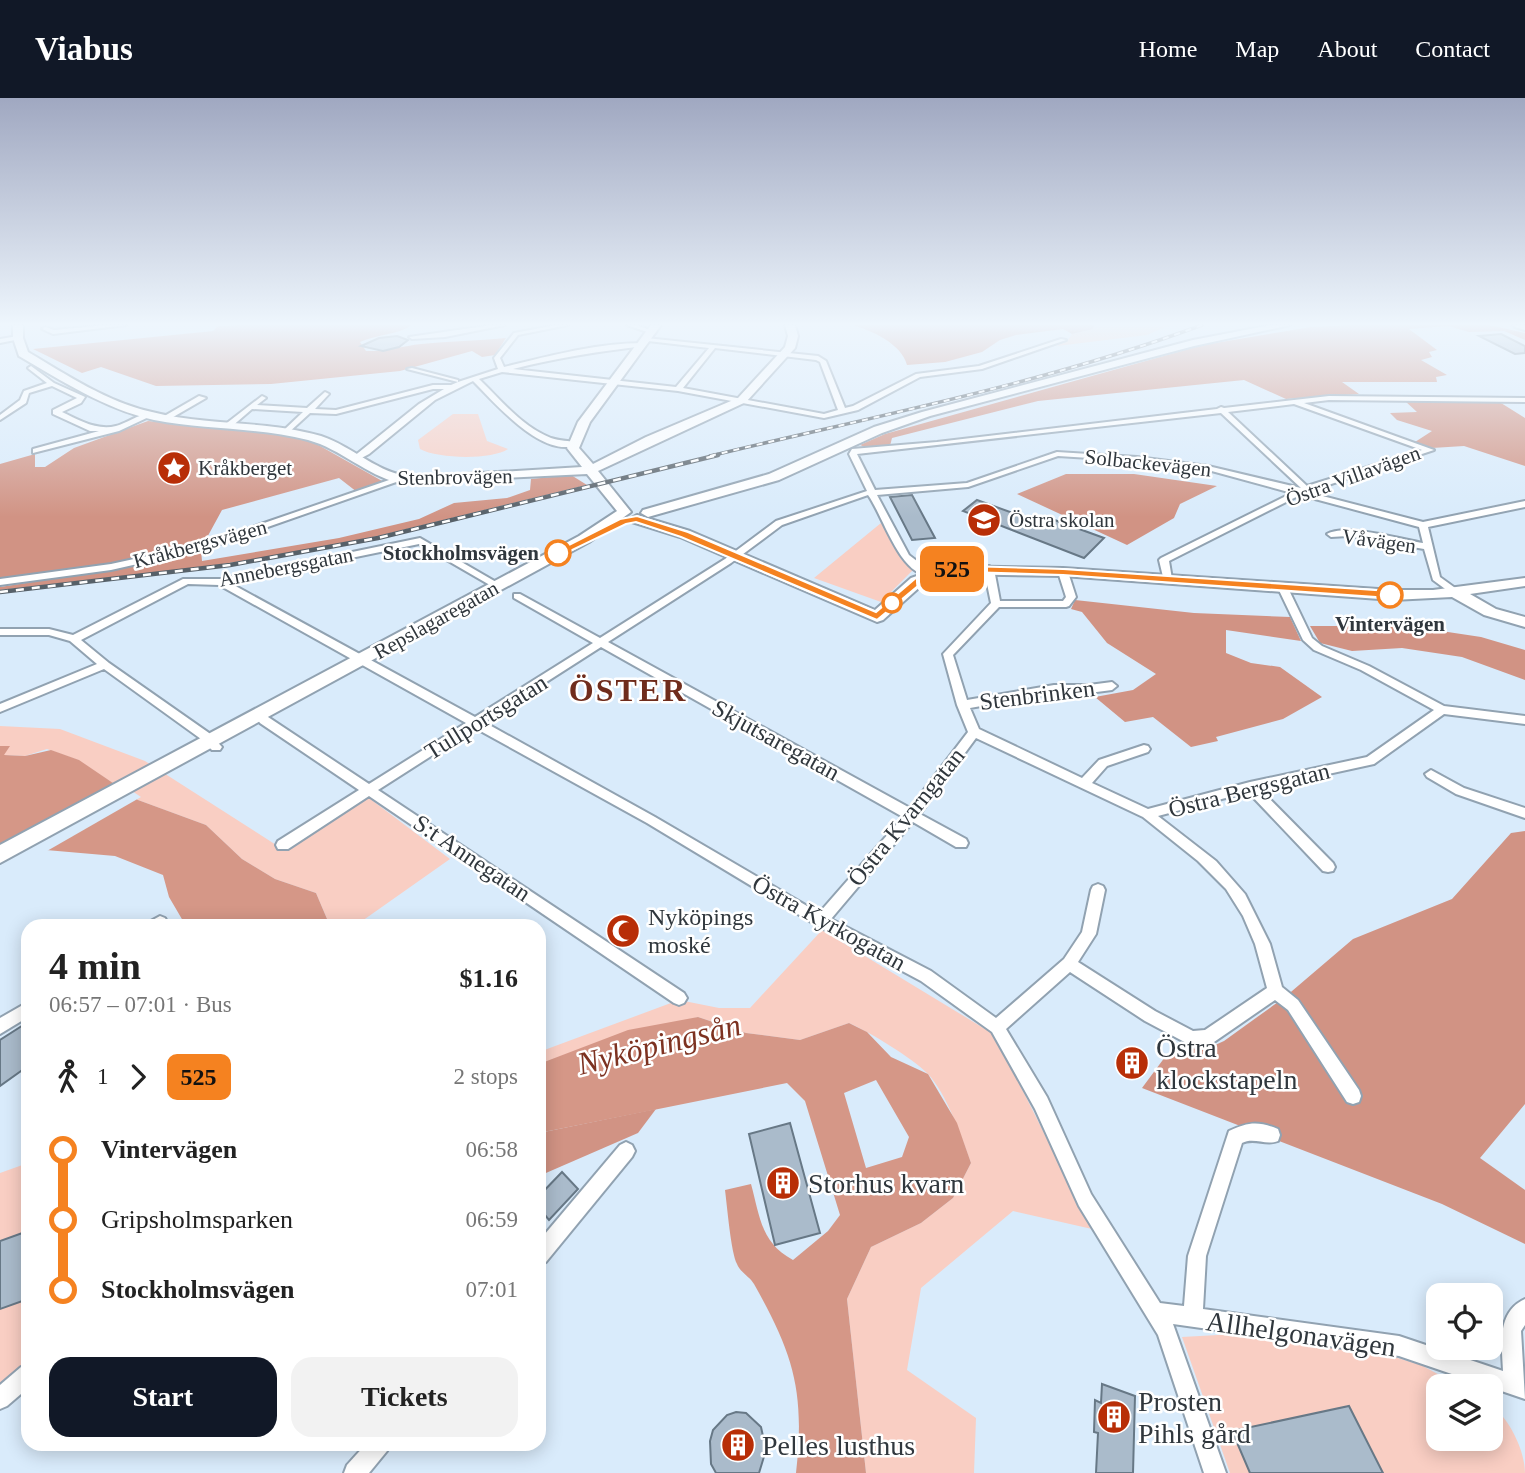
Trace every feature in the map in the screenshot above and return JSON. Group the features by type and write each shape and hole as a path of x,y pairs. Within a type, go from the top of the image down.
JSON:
{"street":[{"path":"0,418 23,401 26,392 35,389"},
{"path":"64,389 81,397 56,412 93,429 116,429"},
{"name":"Stenbrovägen","path":"89,389 115,403 149,415 287,432 318,439 395,481 474,480 592,469"},
{"path":"251,407 336,412 425,389"},
{"path":"356,459 409,414 450,389"},
{"path":"486,389 539,437 554,444 575,444"},
{"path":"608,389 584,422 573,449 636,513 877,617 927,573 989,569 1377,594 1455,592 1525,582"},
{"path":"670,389 824,416 855,408 891,389"},
{"path":"592,469 650,440 742,400 752,389"},
{"path":"833,389 842,411"},
{"name":"Repslagaregatan","path":"140,784 584,538 636,513 774,477 878,430 1019,389"},
{"path":"287,432 325,394"},
{"path":"927,573 905,557 853,454 862,449 937,444 1291,401 1361,397 1524,400"},
{"path":"165,418 202,398"},
{"path":"227,426 262,398"},
{"name":"Östra Villavägen","path":"1167,579 1164,560 1302,491 1430,450 1291,401"},
{"path":"1221,409 1302,491"},
{"path":"36,451 116,429 149,415"},
{"name":"Solbackevägen","path":"872,492 968,485 1057,454 1137,459 1208,468 1423,525"},
{"name":"Kråkbergsvägen","path":"0,582 111,567 205,546 395,481"},
{"name":"Tullportsgatan","path":"283,845 600,644 735,556 779,523 872,492"},
{"path":"1525,504 1423,525 1437,578 1490,612 1525,622"},
{"name":"Våvägen","path":"1331,534 1348,533 1428,547"},
{"name":"Annebergsgatan","path":"74,639 186,581 221,582 420,541 498,586"},
{"path":"989,569 996,604 1066,604 1071,597 1063,572"},
{"name":"Östra Kyrkogatan","path":"221,582 651,820 821,921 926,976 997,1027 1041,1103 1085,1200 1166,1330 1215,1473"},
{"path":"1282,586 1308,640 1318,648 1366,667 1441,710 1525,720"},
{"name":"Skjutsaregatan","path":"517,596 961,843"},
{"name":"Östra Kvarngatan","path":"821,921 911,816 974,732 948,654 996,604"},
{"path":"0,632 49,632 74,639 213,744"},
{"name":"Repslagaregatan","path":"213,744 264,720 361,661"},
{"path":"0,708 105,664"},
{"name":"Stenbrinken","path":"963,705 1054,689 1112,686"},
{"name":"Östra Bergsgatan","path":"974,732 1147,814 1250,787 1370,761 1441,710"},
{"name":"S:t Annegatan","path":"264,720 679,998"},
{"path":"1084,783 1103,763 1144,749"},
{"path":"1431,774 1460,791 1525,813"},
{"path":"0,855 140,784"},
{"path":"0,867 140,784"},
{"path":"1250,787 1328,867"},
{"path":"1147,814 1221,874 1240,899 1271,968 1275,991 1293,1005 1353,1096"},
{"path":"997,1027 1069,964 1089,934 1098,890"},
{"path":"1069,964 1150,1016 1192,1039 1208,1037 1275,991"},
{"path":"0,1027 21,1014"},
{"path":"1193,1318 1197,1256 1235,1138 1248,1131 1272,1135"},
{"path":"546,1247 626,1152"},
{"path":"1520,1387 1511,1328 1525,1309"},
{"name":"Allhelgonavägen","path":"1155,1312 1399,1346 1520,1387"},
{"path":"0,1399 21,1380"},
{"path":"355,1473 374,1451"}],"shaded area":[{"path":"1045,389 1154,389 1038,401 892,438 890,446 870,449 860,445 885,434"},
{"path":"1264,389 1352,389 1359,394 1286,399"},
{"path":"1405,401 1501,403 1525,418 1525,466 1464,446 1432,448 1415,442 1432,431 1397,420 1390,413 1417,412"},
{"path":"453,414 478,414 487,441 508,449 490,455 465,457 439,455 420,449 418,440"},
{"path":"148,421 287,435 313,442 384,482 357,492 339,478 222,510 204,543 114,563 0,578 0,464 35,454 35,467 45,467 74,448"},
{"path":"1066,474 1134,474 1217,486 1180,504 1174,518 1127,545 1017,494"},
{"path":"571,475 587,485 378,536 197,568 0,590 0,587 109,570 201,550 202,561 339,538 419,519 454,503 507,498 530,490 531,479"},
{"path":"881,523 901,559 913,570 881,602 814,578"},
{"path":"1075,600 1194,613 1290,617 1301,641 1226,630 1226,653 1251,663 1280,667 1322,697 1283,719 1216,737 1218,741 1191,747 1153,717 1125,722 1095,697 1133,690 1156,674 1107,643 1082,612 1071,609"},
{"path":"1310,626 1408,626 1481,637 1525,650 1525,680 1462,657 1402,648 1352,651 1320,643"},
{"path":"0,726 60,729 145,761 284,850 369,798 450,859 365,919 327,919 316,893 275,879 242,859 206,825 138,800 78,760 47,749 25,756 3,755 9,747 0,746"},
{"path":"1525,831 1525,1104 1480,1158 1525,1190 1525,1244 1442,1204 1142,1088 1165,1057 1184,1047 1204,1050 1224,1041 1285,997 1353,939 1452,899 1511,833"},
{"path":"822,930 995,1035 1092,1229 1013,1211 921,1288 907,1370 976,1418 974,1473 866,1473 847,1299 871,1247 921,1223 953,1198 971,1163 947,1104 928,1074 912,1060 849,1023 800,1040 746,1033 698,1017 546,1062 546,1049 679,1000 719,1008 750,1008"},
{"path":"656,1109 638,1133 546,1173 546,1132"},
{"path":"21,1166 21,1367 0,1386 0,1173"},
{"path":"1260,1335 1381,1353 1421,1365 1438,1374 1426,1374 1426,1451 1503,1451 1503,1417 1515,1436 1525,1473 1230,1473 1182,1337"}],"water":[{"path":"0,746 10,746 4,755 25,756 51,750 79,760 138,800 206,825 242,859 275,879 316,893 327,919 182,919 169,897 163,875 115,856 0,846"},
{"name":"Nyköpingsån","path":"698,1017 746,1033 800,1040 849,1023 867,1032 891,1057 928,1074 957,1123 971,1163 953,1198 921,1223 871,1247 847,1299 866,1473 796,1473 799,1419 793,1375 779,1332 754,1284 740,1270 731,1240 725,1190 751,1184 763,1228 774,1246 793,1260 828,1231 840,1215 805,1101 787,1083 546,1132 546,1061 628,1030","holes":["876,1080 909,1137 902,1157 866,1168 844,1093"]}],"pier":[{"path":"117,781 141,797 40,855 0,850 0,845"}],"building":[{"name":"Östra skolan","path":"912,495 935,538 912,540 890,497"},
{"path":"977,500 1043,524 1049,518 1104,538 1084,558 963,511"},
{"path":"21,1026 21,1071 0,1086 0,1040"},
{"name":"Östra klockstapeln","path":"1128,1054 1136,1054 1141,1063 1139,1070 1128,1072 1123,1067 1123,1059"},
{"name":"Storhus kvarn","path":"790,1123 820,1233 775,1245 749,1134"},
{"path":"562,1172 578,1189 549,1220 546,1216 546,1189"},
{"path":"21,1234 21,1302 0,1309 0,1241"},
{"name":"Prosten Pihls gård","path":"1102,1384 1135,1396 1133,1473 1096,1473 1098,1433 1094,1432 1095,1400 1101,1403"},
{"path":"1349,1406 1383,1473 1250,1473 1232,1431"},
{"name":"Pelles lusthus","path":"746,1413 761,1427 766,1450 759,1473 716,1473 711,1464 710,1441 713,1430 727,1415"}],"railway":[{"path":"710,456 991,389"},
{"path":"0,592 230,565 378,538 718,455"}],"bus line":[{"name":"525","path":"558,553 623,521 637,519 685,534 877,617 918,578 927,573 966,569 1063,572 1390,595"}],"place":[{"name":"Kråkberget","path":"174,468"},
{"name":"Östra skolan","path":"984,520"},
{"name":"Stockholmsvägen","path":"558,553"},
{"name":"Vintervägen","path":"1390,595"},
{"name":"Nyköpings moské","path":"623,931"},
{"name":"Östra klockstapeln","path":"1132,1063"},
{"name":"Storhus kvarn","path":"783,1183"},
{"name":"Prosten Pihls gård","path":"1114,1417"},
{"name":"Pelles lusthus","path":"738,1445"}],"district":[{"name":"ÖSTER","path":"628,690"}]}
